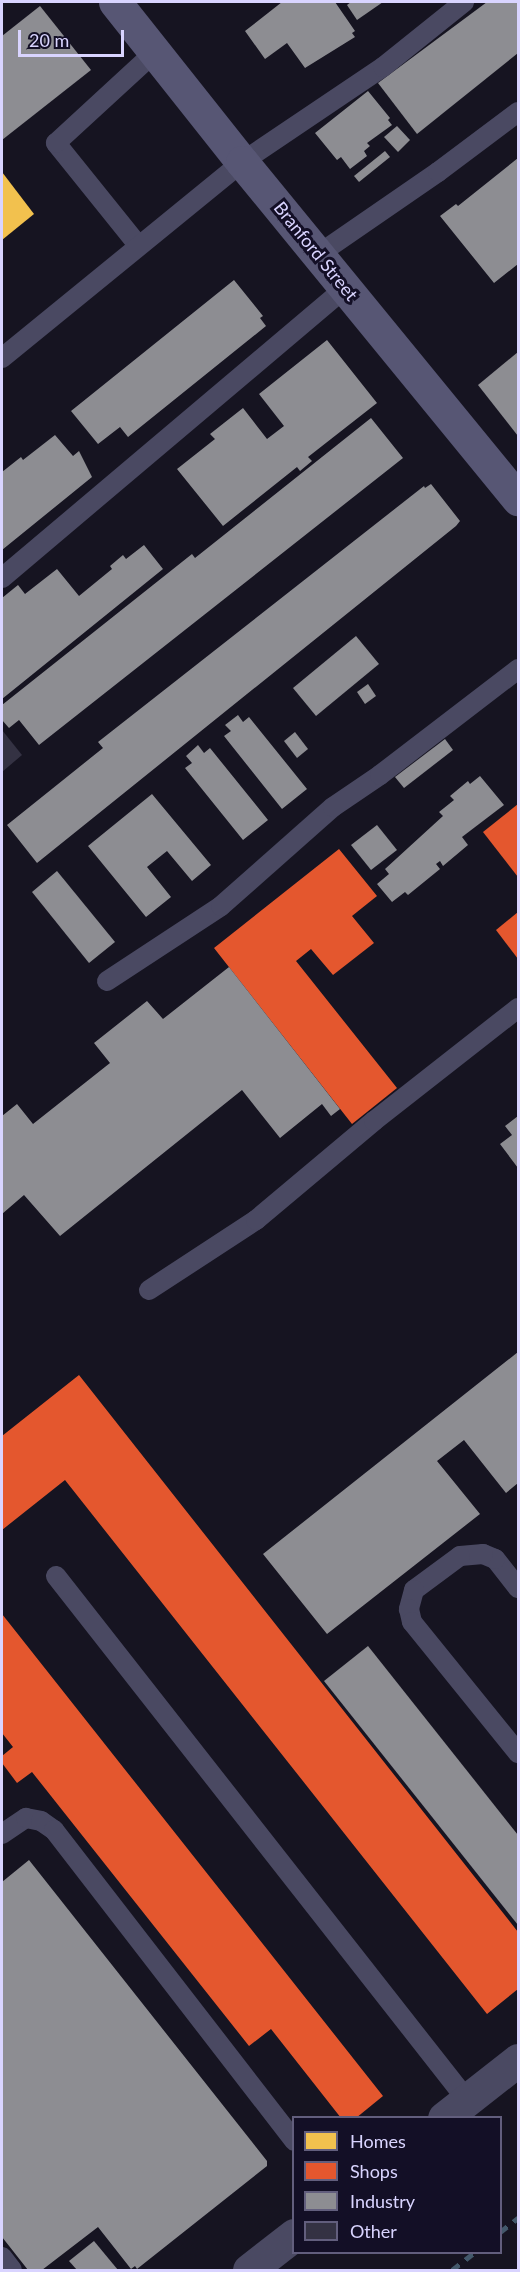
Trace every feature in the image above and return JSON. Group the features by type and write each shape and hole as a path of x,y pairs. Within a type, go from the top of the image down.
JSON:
{"main road":[{"name":"Branford Street","path":"115,2 242,162 320,254 345,288 519,499"}],"street":[{"path":"456,2109 519,2060"},
{"path":"249,2271 292,2237"}],"lane":[{"path":"2,358 138,244 242,162 383,67 464,2"},
{"path":"138,244 56,143 156,51"},
{"path":"320,254 519,112"},
{"path":"2,578 345,288"},
{"path":"107,981 221,906 333,807 380,775 519,669"},
{"path":"149,1290 256,1220 374,1121 519,1008"},
{"path":"519,1588 495,1559 483,1554 460,1556 414,1590 409,1609 412,1622 519,1753"},
{"path":"56,1576 456,2109"},
{"path":"2,1834 26,1818 41,1821 54,1830 292,2138"},
{"path":"2,2257 12,2271"}],"building: Homes":[{"path":"2,172 34,214 2,240"}],"building: Shops":[{"path":"518,804 518,877 483,832"},
{"path":"339,849 377,896 352,916 374,943 333,975 311,949 296,961 397,1088 352,1124 214,948"},
{"path":"518,912 518,959 496,930"},
{"path":"79,1375 518,1932 518,1989 487,2014 65,1480 2,1530 2,1436"},
{"path":"2,1614 383,2096 358,2116 339,2116 271,2029 249,2046 32,1772 17,1783 2,1763 2,1756 13,1747 2,1733"}],"building: Industry":[{"path":"282,2 335,2 355,31 352,33 355,37 305,68 287,43 265,59 245,31"},
{"path":"351,2 383,2 357,20 347,5"},
{"path":"487,2 518,2 518,53 417,134 378,83"},
{"path":"40,6 91,70 2,140 2,36"},
{"path":"368,91 390,118 388,120 392,125 367,143 370,146 364,151 367,156 350,169 341,157 337,160 315,133"},
{"path":"397,126 410,140 398,152 384,137"},
{"path":"385,151 390,157 359,182 354,176"},
{"path":"518,158 518,264 494,283 440,216 456,204 458,206"},
{"path":"234,280 263,316 260,318 266,326 128,437 120,427 98,444 71,411"},
{"path":"327,340 377,403 308,457 312,461 300,471 297,467 223,526 177,469 215,439 210,434 243,408 267,439 284,426 259,394"},
{"path":"518,352 518,436 478,385"},
{"path":"371,418 403,458 39,745 19,720 9,728 2,720 2,705 192,554 195,558"},
{"path":"55,435 73,456 79,451 92,477 2,550 2,472 21,457 23,460"},
{"path":"431,484 460,521 456,526 37,863 7,825 103,748 98,742 424,486 425,488"},
{"path":"144,545 163,569 2,699 2,598 18,585 25,594 57,569 79,596 112,569 110,566 123,555 126,559"},
{"path":"356,636 379,664 316,716 293,688"},
{"path":"368,684 376,696 365,704 357,692"},
{"path":"238,715 243,722 249,717 307,789 282,809 224,736 231,731 225,725"},
{"path":"295,732 308,749 297,758 284,741"},
{"path":"445,739 453,750 404,788 395,777"},
{"path":"198,745 204,753 210,748 268,820 243,840 185,768 192,763 186,756"},
{"path":"480,776 504,805 462,837 468,845 443,866 440,861 436,864 440,869 408,895 405,892 392,902 377,884 389,874 385,869 443,816 439,812 454,800 450,796 468,781 470,784"},
{"path":"152,794 211,865 192,881 167,851 147,867 171,897 146,917 88,846"},
{"path":"377,825 397,850 371,870 351,845"},
{"path":"57,871 115,942 89,963 32,892"},
{"path":"229,967 340,1109 331,1116 322,1104 280,1138 242,1090 60,1236 24,1195 2,1214 2,1116 17,1104 33,1124 110,1063 94,1043 147,1001 163,1019"},
{"path":"518,1116 518,1168 500,1144 512,1135 505,1126"},
{"path":"518,1352 518,1483 506,1493 464,1440 437,1461 480,1514 327,1634 263,1554"},
{"path":"368,1646 518,1835 518,1925 324,1681"},
{"path":"29,1860 267,2161 267,2166 137,2269 135,2266 131,2269 98,2227 42,2270 28,2270 2,2237 2,1882"},
{"path":"94,2241 118,2270 77,2270 69,2261"}],"building: Other":[{"path":"2,730 22,755 2,772"}],"railway":[{"path":"502,2230 518,2218"},
{"path":"452,2270 472,2254"}]}
